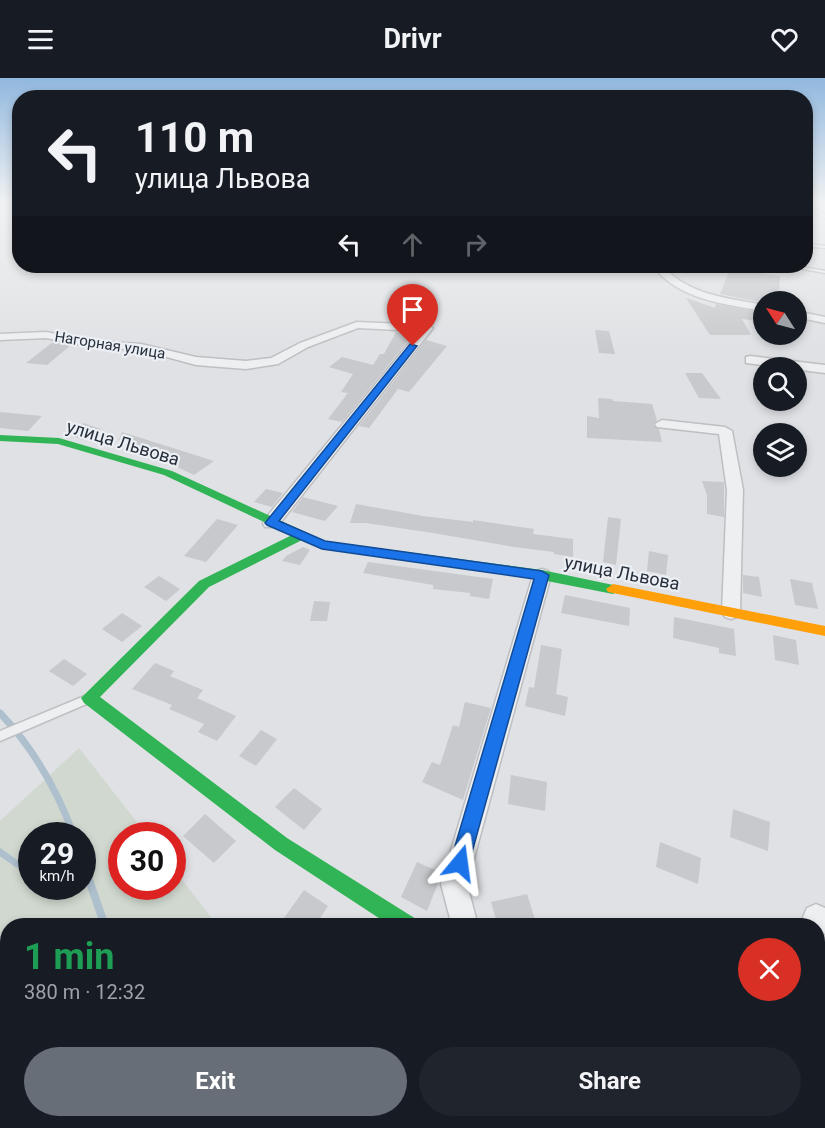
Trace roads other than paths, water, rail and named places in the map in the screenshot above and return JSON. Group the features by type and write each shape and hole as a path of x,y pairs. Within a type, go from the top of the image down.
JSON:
{"street":[{"path":"662,273 699,295 753,306"},
{"path":"807,316 825,320"},
{"name":"Нагорная улица","path":"0,337 46,335 93,344 141,347 196,362 246,365 274,360 304,345 357,325 427,328 271,523"},
{"path":"750,360 825,369"},
{"path":"662,424 725,431 735,490 731,612"},
{"name":"улица Львова","path":"0,438 59,441 168,472 271,523 322,545 542,575 825,631"},
{"path":"301,536 204,584 89,698 281,844 397,918"},
{"path":"463,918 454,884 542,575"}],"lane":[{"path":"0,736 89,698"}],"waterway":[{"path":"0,713 34,755 52,786 68,822"},
{"path":"0,852 18,864"},
{"path":"96,900 102,918"}]}
